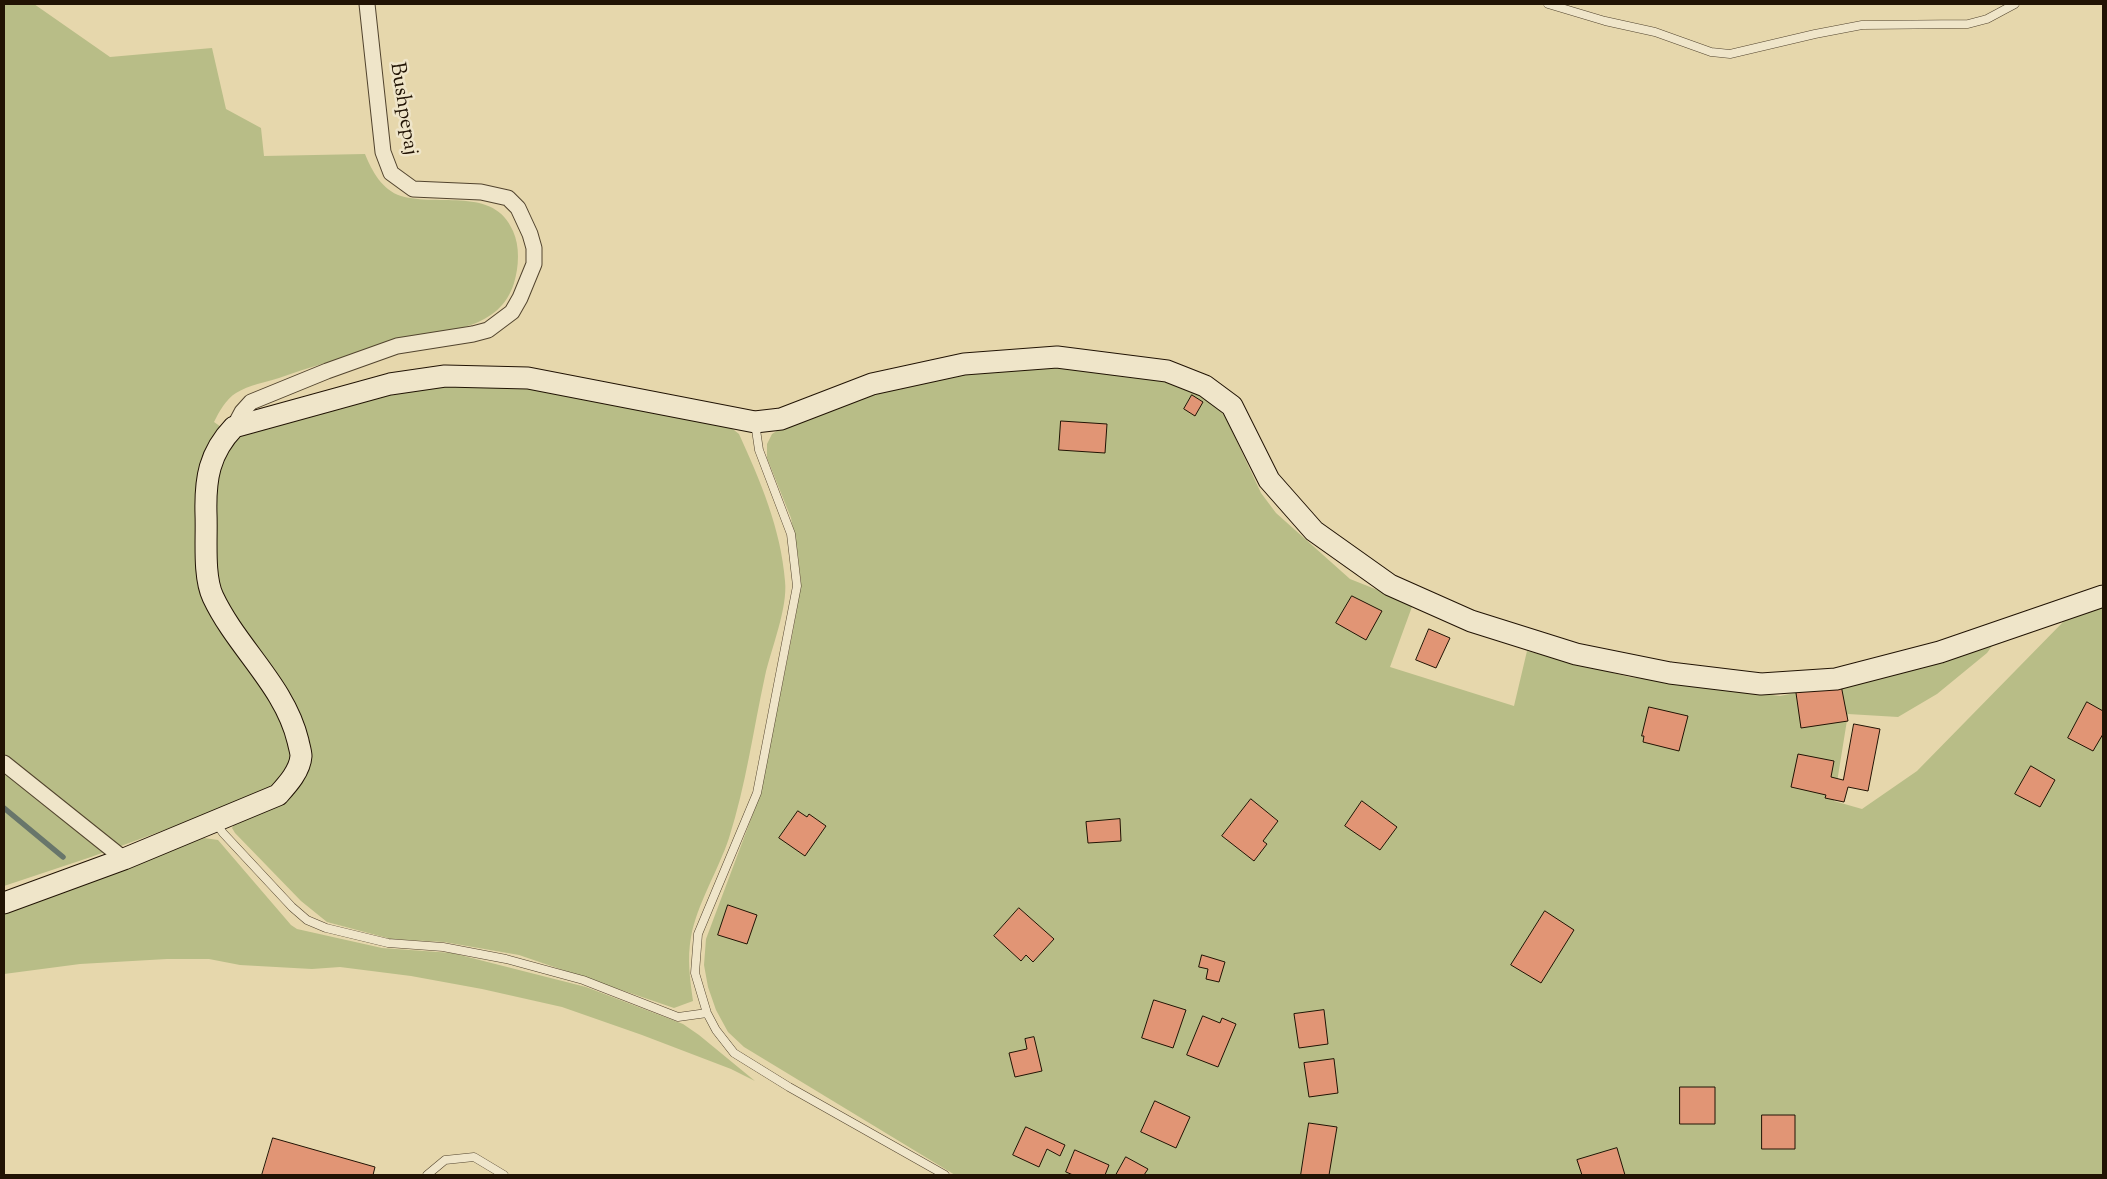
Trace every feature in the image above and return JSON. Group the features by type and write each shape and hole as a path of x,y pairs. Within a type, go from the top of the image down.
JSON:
{"street":[{"name":"Bushpepaj","path":"234,426 242,412 251,402 266,395 397,346 488,330 512,312 534,264 534,248 530,234 518,208 508,198 481,192 413,189 391,173 383,152 367,4"},
{"path":"4,903 124,859 278,795 292,778 301,756 295,730 272,684 228,623 213,596 209,580 206,485 212,461 223,438 234,426 390,384 445,376 528,378 755,422 781,419 797,414 872,384 964,364 1056,357 1167,371 1205,386 1232,406 1269,480 1276,488 1314,531 1390,586 1471,621 1576,654 1670,673 1761,684 1836,679 1940,652 2103,596"},
{"path":"4,763 124,859"}],"lane":[{"path":"1548,4 1605,21 1655,32 1711,52 1730,54 1862,25 1968,24 1988,19 2015,4"},
{"path":"755,422 760,450 790,534 796,586 757,794 698,934 695,973 708,1013 716,1030 734,1053 789,1087 945,1175"},
{"path":"216,821 223,834 292,907 307,920 326,928 388,942 443,947 506,959 583,980 678,1016 708,1013"},
{"path":"427,1175 445,1160 474,1157 504,1175"}],"green space":[{"path":"4,4 34,4 110,57 212,48 226,109 261,128 264,156 365,154 383,185 394,193 416,199 479,203 493,208 504,217 513,231 518,250 516,277 507,298 497,310 485,319 456,329 392,342 241,390 226,402 214,422 234,436 380,392 502,379 729,426 739,434 762,487 774,524 783,562 785,592 782,616 765,676 745,778 735,818 729,838 698,912 691,937 689,961 693,1001 674,1008 519,955 444,942 391,939 327,922 301,901 235,833 232,828 234,824 227,807 91,857 4,886"},
{"path":"1038,364 1161,381 1188,388 1208,399 1225,416 1261,493 1276,513 1350,579 1413,604 1390,667 1514,706 1527,651 1629,677 1780,696 1863,679 1999,636 1987,653 1937,694 1898,717 1848,714 1834,801 1862,809 1917,771 2065,620 2103,607 2103,1175 955,1175 744,1047 728,1032 716,1010 708,987 704,965 706,939 760,795 801,583 791,518 767,458 767,444 772,434 809,416 924,378"},
{"path":"204,838 218,840 291,925 297,929 382,948 452,953 586,987 683,1024 755,1081 731,1069 562,1007 482,989 411,976 340,967 312,969 240,965 209,959 167,959 80,964 4,974 4,911"}],"building":[{"path":"1192,395 1203,402 1195,416 1184,409"},
{"path":"1061,421 1107,424 1105,453 1059,450"},
{"path":"1352,596 1382,611 1366,640 1336,623"},
{"path":"1429,629 1450,638 1436,668 1416,660"},
{"path":"1841,685 1848,721 1801,728 1796,693"},
{"path":"2087,702 2103,711 2103,734 2093,751 2068,738"},
{"path":"1649,707 1688,716 1679,751 1643,742 1644,736 1642,736"},
{"path":"1854,724 1880,729 1868,791 1848,787 1844,802 1825,798 1826,795 1791,787 1798,754 1834,761 1831,777 1843,780"},
{"path":"2031,766 2055,780 2040,807 2015,794"},
{"path":"1251,799 1278,821 1263,841 1267,844 1254,861 1222,836"},
{"path":"1362,801 1397,827 1380,850 1345,826"},
{"path":"798,811 807,817 809,814 826,826 805,856 779,838"},
{"path":"1120,819 1121,841 1088,843 1086,822"},
{"path":"728,905 757,915 747,944 718,935"},
{"path":"1019,908 1054,939 1033,962 1026,955 1021,961 994,936"},
{"path":"1545,911 1574,930 1541,983 1511,965"},
{"path":"1202,955 1225,962 1219,982 1206,979 1208,969 1199,967"},
{"path":"1154,1000 1186,1010 1173,1048 1142,1038"},
{"path":"1324,1010 1328,1044 1299,1048 1294,1014"},
{"path":"1203,1016 1220,1023 1222,1018 1236,1024 1218,1067 1187,1055"},
{"path":"1034,1037 1042,1071 1015,1077 1009,1053 1027,1049 1025,1039"},
{"path":"1334,1059 1338,1093 1309,1097 1304,1063"},
{"path":"1680,1087 1715,1087 1715,1124 1680,1124"},
{"path":"1155,1101 1190,1117 1176,1148 1141,1132"},
{"path":"1762,1115 1795,1115 1795,1149 1762,1149"},
{"path":"1309,1123 1337,1127 1329,1175 1301,1175"},
{"path":"1026,1127 1065,1145 1060,1156 1047,1149 1039,1167 1013,1155"},
{"path":"273,1138 375,1167 373,1175 262,1175"},
{"path":"1617,1148 1625,1175 1582,1175 1577,1160"},
{"path":"1075,1150 1109,1165 1105,1175 1073,1175 1066,1172"},
{"path":"1126,1157 1148,1169 1144,1175 1116,1175"}],"waterway":[{"path":"4,808 63,857"}]}
